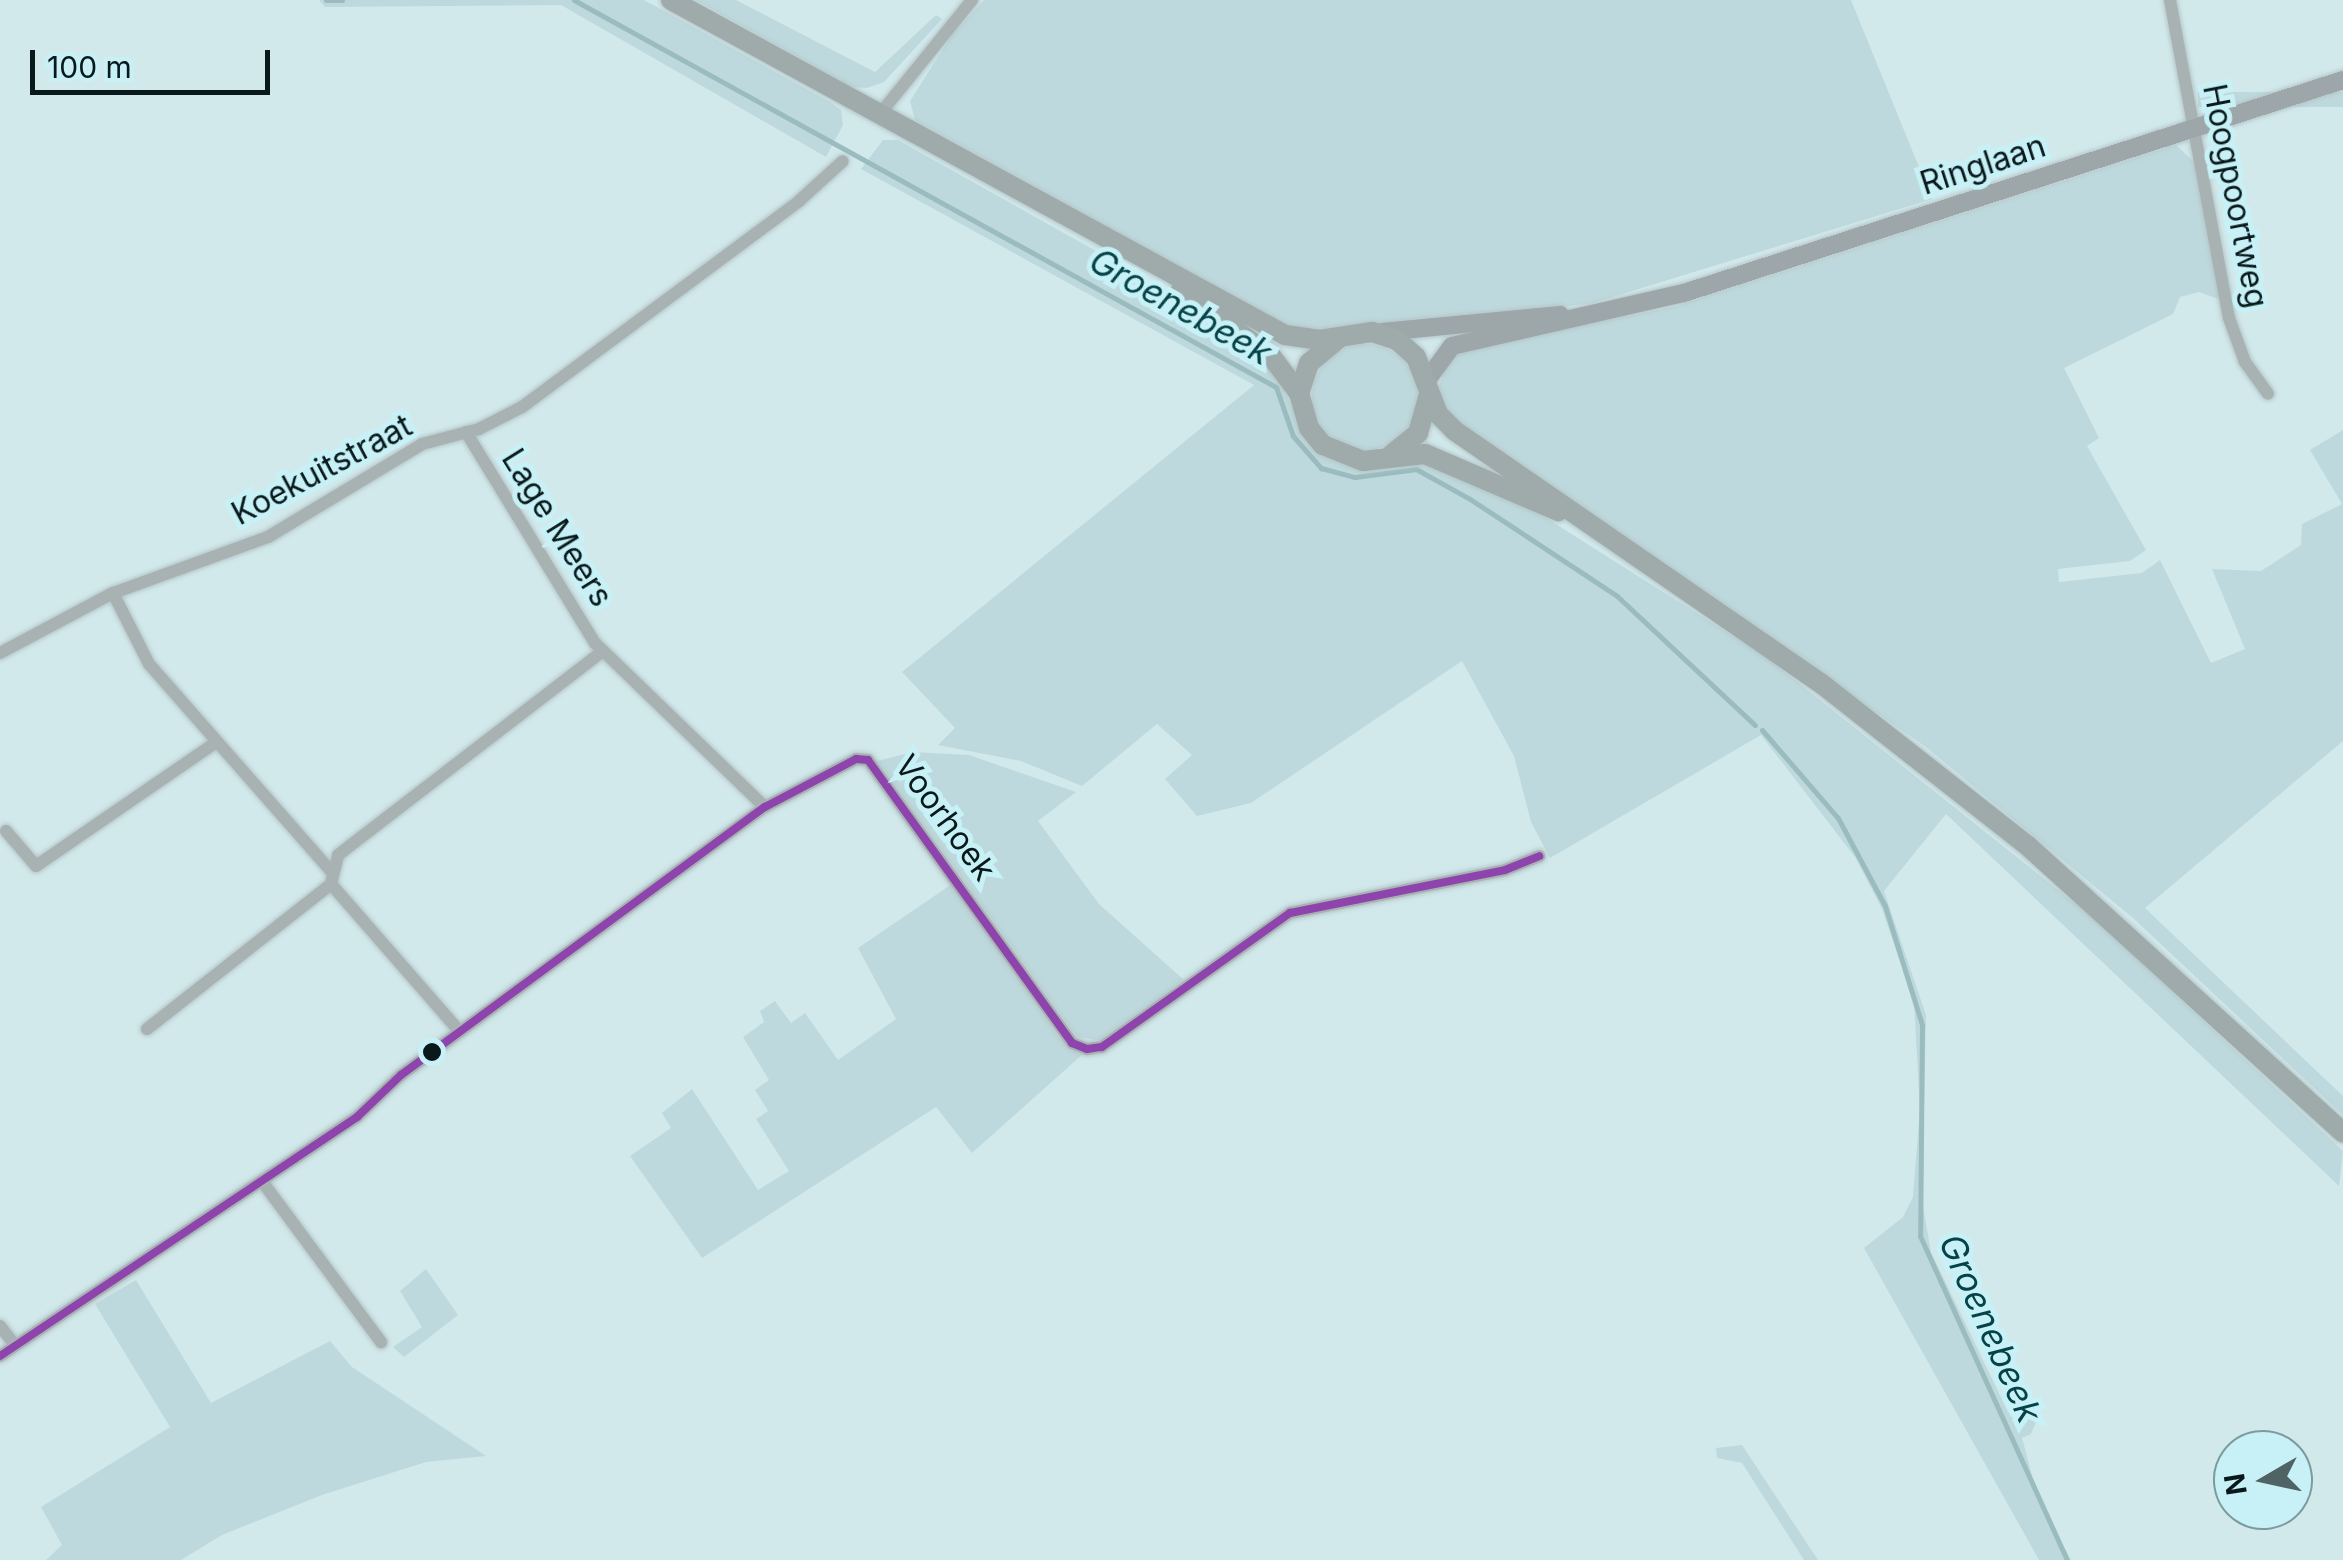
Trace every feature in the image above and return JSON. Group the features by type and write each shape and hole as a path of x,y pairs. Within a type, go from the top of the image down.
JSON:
{"main road":[{"path":"671,0 1108,242 1285,334 1309,340 1372,332 1396,340 1416,357 1428,387 1455,431 1822,684 2028,846 2343,1133"},
{"name":"Ringlaan","path":"1428,387 1452,346 1640,306 2343,80"},
{"path":"1108,242 1270,356 1300,393 1308,428 1323,446 1342,457 1385,458 1418,453 1458,466 1619,542"},
{"name":"Ringlaan","path":"1372,332 1640,306"},
{"path":"1300,393 1309,364 1345,335"},
{"path":"1385,458 1418,434 1428,387"}],"street":[{"path":"879,115 972,0"},
{"name":"Hoogpoortweg","path":"2170,0 2229,318 2245,362 2268,394"},
{"name":"Koekuitstraat","path":"0,653 113,593 268,537 386,462 522,406 799,201 843,160"},
{"name":"Lage Meers","path":"466,432 603,651 766,807"},
{"path":"113,593 149,664 460,1032"},
{"name":"Lage Meers","path":"147,1028 332,878 338,856 603,651"},
{"path":"6,831 36,866 215,742"},
{"name":"Voorhoek","path":"0,1356 264,1184 460,1032 766,807 856,758 868,760 1072,1043 1087,1049 1102,1047 1290,913 1505,870 1539,856"},
{"path":"264,1184 381,1342"},
{"path":"0,1326 14,1346"}],"shaded area":[{"path":"319,0 644,0 830,102 841,110 843,125 826,157 561,5 325,7"},
{"path":"696,0 736,0 875,72 936,15 942,19 884,82 867,88 852,87"},
{"path":"984,0 1851,0 1932,199 1593,303 1397,327 1293,329 915,120 910,101 952,35"},
{"path":"2198,92 2343,92 2343,107 2198,107"},
{"path":"883,140 898,140 1169,292 1272,366 1315,453 1363,471 1427,464 1521,502 1766,657 2092,917 2343,1151 2339,1186 1946,814 1884,891 1926,1015 1922,1201 1931,1252 2008,1412 2029,1409 2039,1415 2031,1434 2022,1438 2039,1501 2071,1560 2039,1560 1864,1248 1903,1217 1913,1197 1920,1109 1914,1003 1882,909 1855,857 1761,735 1550,858 1531,822 1514,756 1462,661 1251,803 1197,816 1165,779 1192,755 1157,724 1082,786 1021,761 938,745 955,728 902,672 1254,385 861,169"},
{"path":"2176,145 2194,162 2221,300 2199,292 2180,297 2173,314 2064,368 2099,438 2087,446 2146,550 2130,561 2058,569 2059,582 2142,573 2160,560 2211,663 2245,649 2212,569 2261,571 2301,545 2302,524 2342,504 2310,450 2343,430 2343,741 2145,908 2343,1096 2343,1115 2133,918 1926,747 1444,412 1438,391 1447,357 1464,349 1677,306"},
{"path":"1365,344 1385,348 1403,359 1414,377 1418,397 1414,417 1403,435 1385,446 1365,450 1345,446 1327,435 1316,417 1312,397 1316,377 1327,359 1345,348"},
{"path":"913,752 969,755 1076,792 1038,821 1099,904 1184,980 1103,1041 1077,1037 877,761"},
{"path":"952,884 1062,1041 1083,1054 972,1153 936,1107 702,1258 630,1156 671,1128 662,1113 692,1089 758,1190 789,1171 756,1119 768,1111 755,1090 769,1080 743,1037 764,1022 760,1011 775,1001 791,1023 805,1013 838,1060 896,1019 858,948"},
{"path":"426,1269 458,1315 404,1357 393,1347 422,1327 400,1291"},
{"path":"136,1280 211,1403 330,1341 352,1367 486,1456 426,1462 322,1495 222,1535 181,1560 46,1560 62,1545 41,1507 170,1427 95,1304"},
{"path":"1742,1445 1818,1560 1804,1560 1742,1463 1717,1458 1716,1448"}],"waterway":[{"name":"Groenebeek","path":"326,0 342,0"},
{"name":"Groenebeek","path":"574,0 1276,387 1293,436 1321,468 1355,477 1416,469 1470,499 1617,596 1755,725"},
{"name":"Groenebeek","path":"1762,730 1838,818 1885,906 1922,1025 1920,1236 2067,1560"}],"transit line":[{"path":"0,1356 357,1117 401,1075 765,807 856,759 868,760 1072,1043 1087,1049 1102,1047 1290,913 1505,870 1539,856"}]}
